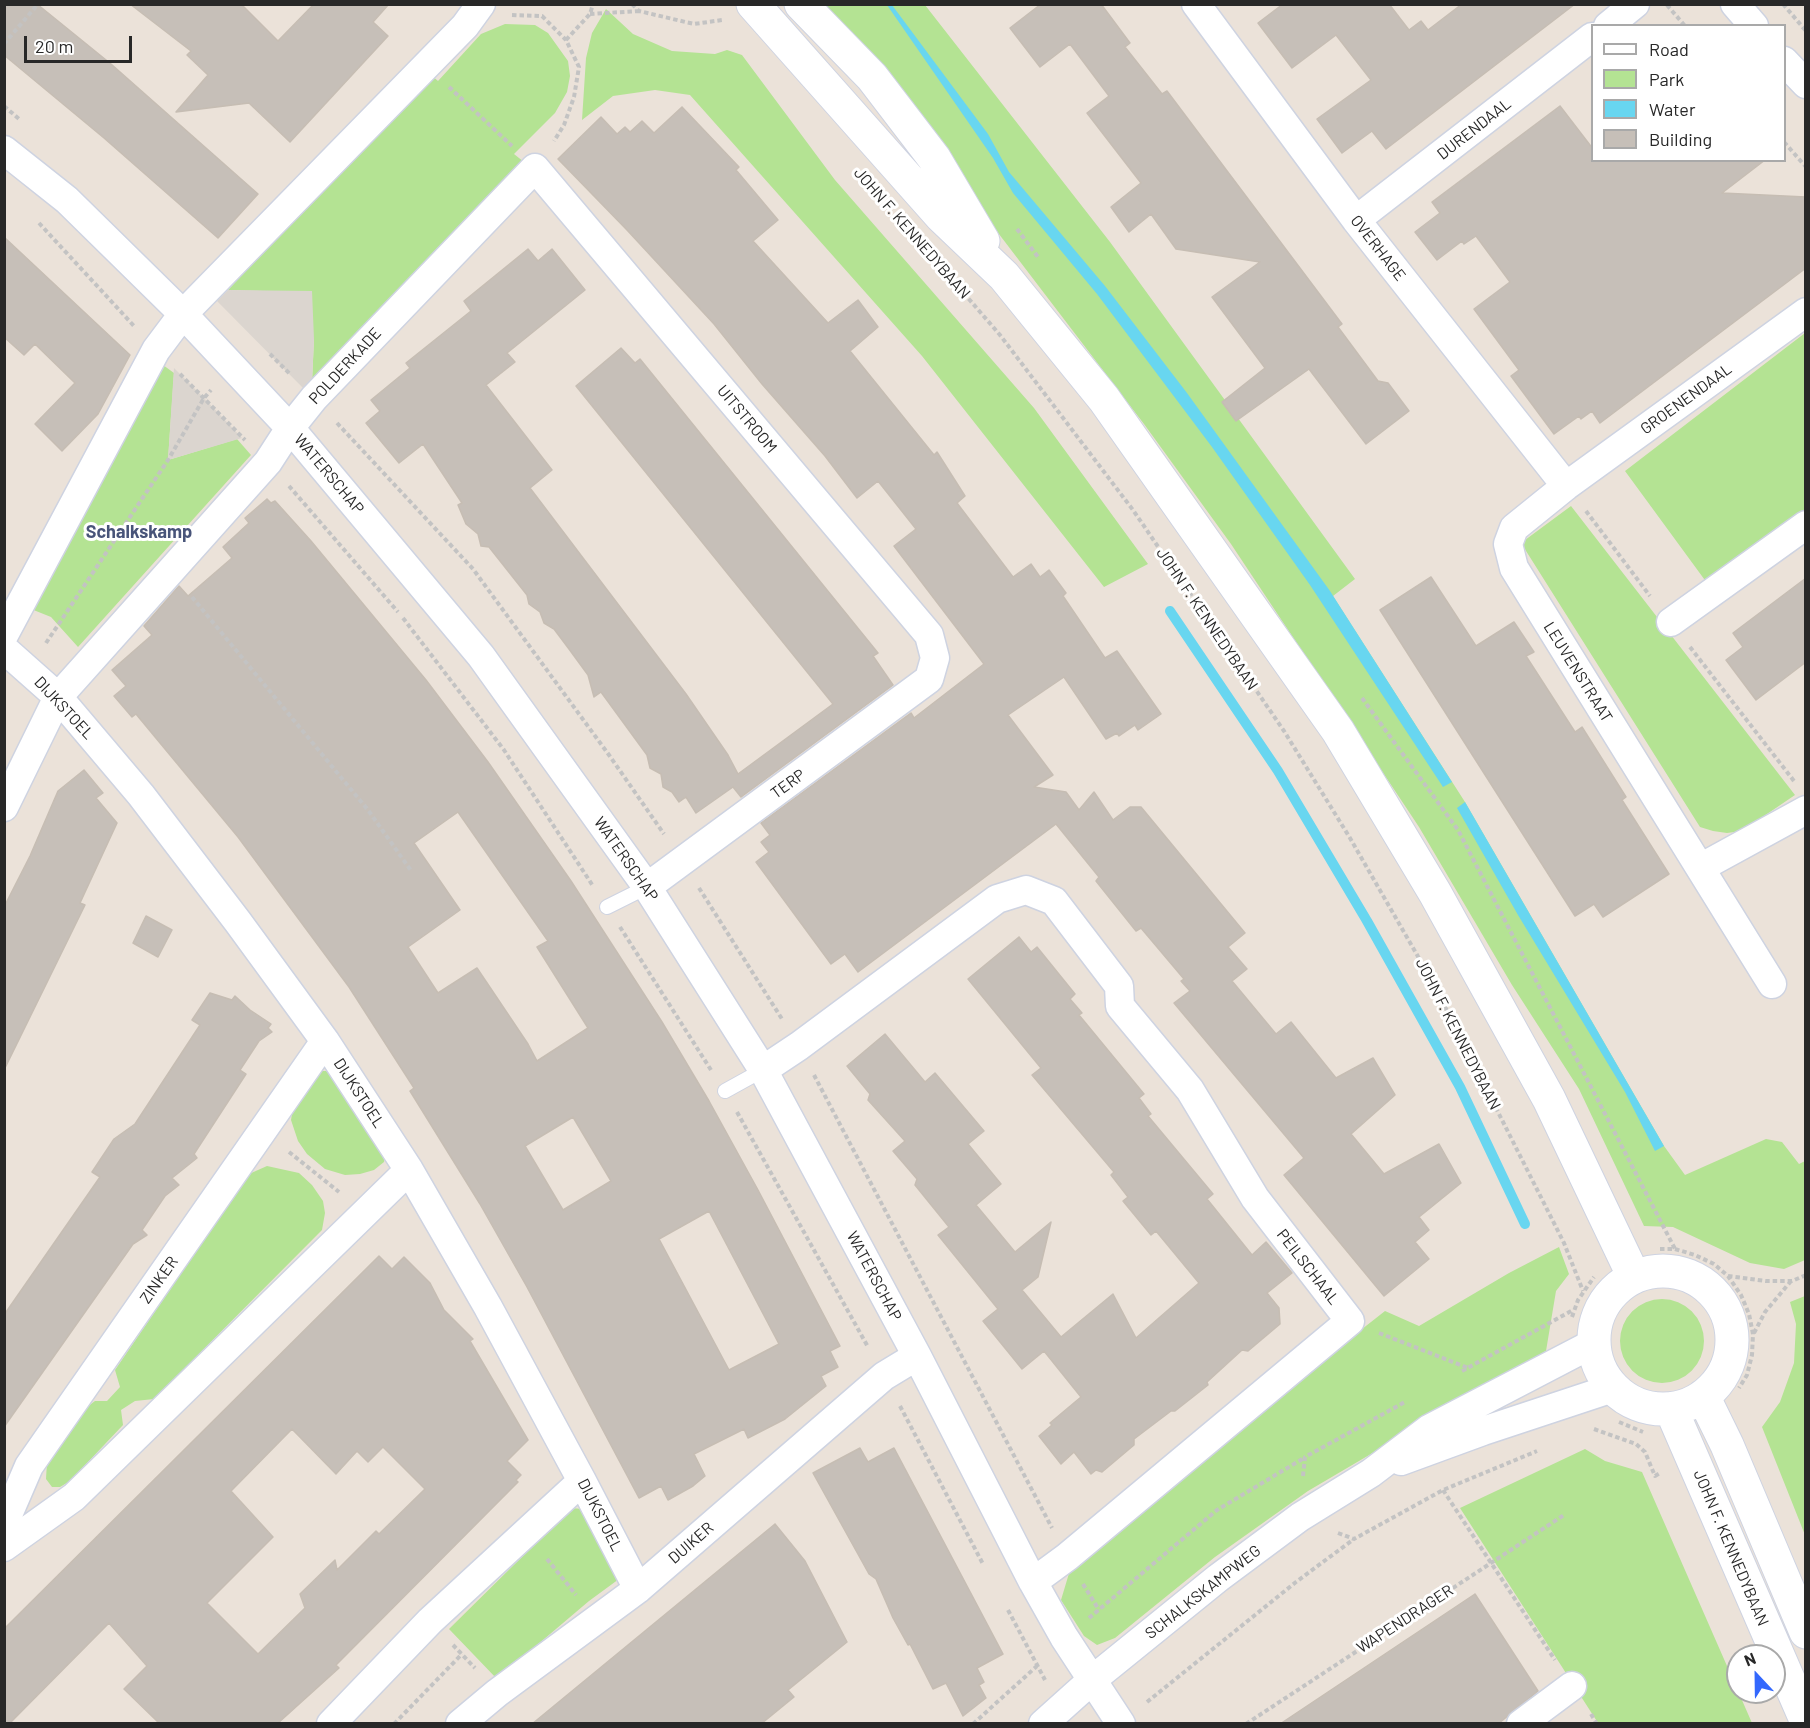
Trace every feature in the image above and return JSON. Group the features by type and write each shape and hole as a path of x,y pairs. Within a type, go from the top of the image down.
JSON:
{"main road":[{"name":"JOHN F. KENNEDYBAAN","path":"801,4 872,77 934,158 1004,276"},
{"name":"JOHN F. KENNEDYBAAN","path":"753,5 941,216 1004,276 1104,399 1338,731 1436,892 1544,1088 1629,1267"},
{"path":"1708,1406 1688,1404 1676,1419 1600,1392 1599,1366 1582,1348 1594,1328 1603,1305 1629,1267 1684,1274 1707,1287 1723,1307 1729,1319 1730,1358 1708,1406 1727,1445 1806,1632"},
{"name":"JOHN F. KENNEDYBAAN","path":"1676,1419 1806,1720"}],"street":[{"name":"OVERHAGE","path":"1197,4 1356,220 1566,486"},
{"path":"1610,24 1635,4"},
{"path":"1735,4 1752,24"},
{"path":"4,635 156,350 183,314 473,15"},
{"name":"DURENDAAL","path":"1356,220 1591,39"},
{"path":"1786,62 1806,84"},
{"name":"WATERSCHAP","path":"4,150 67,200 183,314 290,428 481,657 647,887 763,1070 917,1356 1033,1582 1064,1637 1092,1680"},
{"name":"POLDERKADE","path":"4,807 58,697 268,462 290,428 314,398 535,168"},
{"name":"UITSTROOM","path":"535,168 929,635 935,658 929,680"},
{"name":"GROENENDAAL","path":"1566,486 1806,312"},
{"name":"LEUVENSTRAAT","path":"1566,486 1514,528 1508,544 1514,568 1773,984"},
{"path":"1671,622 1806,525"},
{"name":"DIJKSTOEL","path":"4,649 58,697 141,795 325,1041 410,1170 488,1307 638,1589"},
{"name":"TERP","path":"647,887 929,680"},
{"path":"1700,868 1802,798"},
{"name":"PEILSCHAAL","path":"763,1070 799,1046 996,898 1026,890 1054,901 1119,986 1120,1006 1190,1090 1255,1198 1350,1321 1067,1557 1033,1582"},
{"name":"ZINKER","path":"4,1524 29,1466 325,1041"},
{"path":"4,1547 74,1497 410,1170"},
{"name":"SCHALKSKAMPWEG","path":"1052,1716 1092,1680 1218,1578 1300,1517 1371,1473 1429,1429 1582,1348"},
{"name":"DUIKER","path":"460,1724 497,1693 638,1589 884,1376 917,1356"},
{"name":"SCHALKSKAMPWEG","path":"1371,1473 1483,1431 1600,1392"},
{"path":"331,1724 430,1621 582,1481"},
{"path":"1092,1680 1121,1723"},
{"path":"1521,1724 1572,1686"}],"lane":[{"path":"607,907 647,887"},
{"path":"725,1091 763,1070"}],"path":[{"path":"4,44 38,4"},
{"path":"566,40 590,14 593,4"},
{"path":"632,4 639,11"},
{"path":"1666,4 1682,24"},
{"path":"1782,4 1806,31"},
{"path":"590,14 639,11 694,24 721,21 738,15 753,5"},
{"path":"425,65 535,168 564,125 574,97 579,67 566,40 542,16 473,15"},
{"path":"721,21 729,29"},
{"path":"1786,143 1806,166"},
{"path":"35,220 156,350 268,462 402,618 504,750 725,1091 884,1376 983,1564"},
{"name":"JOHN F. KENNEDYBAAN","path":"946,272 1000,335 1133,510 1284,731 1350,838 1431,981 1564,1243 1583,1291"},
{"path":"28,670 168,460 204,398 233,367"},
{"path":"1566,486 1802,798"},
{"path":"170,571 355,793 412,872"},
{"path":"262,1131 365,1214"},
{"path":"1582,1348 1569,1332 1574,1310 1583,1291 1608,1264 1629,1267 1649,1249 1675,1249 1705,1259 1728,1276 1742,1295 1753,1334 1752,1355 1747,1375 1737,1393 1726,1406 1708,1406"},
{"path":"1728,1276 1766,1281 1792,1281 1806,1275"},
{"path":"1753,1334 1765,1312 1792,1281"},
{"path":"1350,1321 1468,1368"},
{"path":"1600,1392 1600,1409 1614,1419 1646,1433 1676,1419"},
{"path":"1033,1658 1099,1610 1217,1510 1305,1457"},
{"path":"1443,1490 1597,1724"},
{"name":"WAPENDRAGER","path":"1246,1724 1564,1515"},
{"path":"525,1533 597,1619"},
{"path":"1121,1723 1296,1582 1354,1539"},
{"path":"1005,1606 1037,1666 1052,1716"},
{"path":"430,1621 497,1693"},
{"path":"394,1724 462,1654"},
{"path":"973,1724 1037,1666"}],"green space":[{"path":"814,5 925,5 1110,242 1355,579 1333,596 1465,802 1664,1146 1685,1175 1766,1139 1782,1142 1799,1164 1805,1161 1805,1260 1784,1269 1750,1263 1673,1227 1644,1226 1579,1089 1512,985 1419,827 1231,544 1144,424 989,221"},
{"path":"606,9 633,34 672,51 715,54 727,50 742,55 835,180 1034,408 1148,564 1104,587 922,356 690,95 655,90 613,96 582,120 586,58 592,33"},
{"path":"505,24 535,25 548,33 568,61 570,76 567,92 555,113 514,154 524,162 312,382 314,339 263,291 228,290 430,74 438,81 481,34"},
{"path":"1805,333 1805,509 1707,583 1625,471"},
{"path":"163,365 174,373 168,460 237,439 251,455 78,647 51,617 31,609"},
{"path":"1571,506 1795,795 1742,831 1727,833 1700,827 1521,543"},
{"path":"319,1071 326,1071 334,1075 385,1154 384,1162 374,1170 345,1175 325,1169 307,1154 298,1141 291,1120 294,1102"},
{"path":"267,1166 299,1173 312,1185 323,1201 325,1213 322,1230 154,1399 135,1401 121,1410 123,1425 70,1481 60,1487 52,1487 46,1479 47,1462 83,1410 95,1401 107,1401 120,1387 115,1370 249,1174"},
{"path":"1559,1247 1569,1274 1556,1291 1546,1351 1308,1491 1215,1557 1115,1638 1097,1645 1084,1636 1061,1600 1070,1570 1357,1333 1385,1311 1419,1326 1509,1273"},
{"path":"1805,1296 1805,1535 1762,1427 1780,1402 1794,1363 1796,1324 1790,1302"},
{"path":"1654,1299 1670,1299 1686,1306 1697,1317 1704,1333 1701,1357 1692,1371 1670,1383 1654,1383 1638,1376 1627,1365 1620,1349 1620,1333 1627,1317 1638,1306"},
{"path":"1585,1449 1605,1461 1642,1472 1726,1664 1726,1704 1744,1704 1752,1723 1598,1723 1460,1508"},
{"path":"571,1508 583,1509 619,1579 589,1601 497,1679 449,1629 532,1547 563,1511"}],"shaded area":[{"path":"228,290 312,291 314,339 312,382 303,388 217,301"},
{"path":"174,368 204,398 242,438 168,460"}],"water":[{"path":"887,5 892,5 988,134 1009,172 1105,286 1187,393 1330,591 1452,782 1443,787 1310,585 1212,447 1097,294 1013,193 993,158"},
{"path":"1465,802 1664,1146 1655,1151 1625,1092 1518,915 1457,808"}],"building":[{"path":"4,4 37,4 111,64 258,194 218,238 104,138 4,55"},
{"path":"130,4 241,4 278,41 314,4 389,4 373,22 388,36 290,142 249,103 176,112 208,75 187,55 191,51"},
{"path":"1041,4 1101,4 1130,43 1125,47 1162,94 1167,91 1342,324 1338,327 1378,381 1388,383 1409,411 1366,444 1309,369 1236,421 1222,402 1265,368 1212,297 1260,262 1176,249 1151,214 1129,232 1111,207 1141,183 1087,113 1109,96 1070,44 1040,67 1010,28"},
{"path":"1283,4 1389,4 1409,30 1421,21 1428,30 1462,4 1575,4 1386,149 1372,131 1342,153 1317,119 1371,80 1336,35 1292,68 1258,23"},
{"path":"1560,106 1591,146 1591,162 1762,162 1722,193 1806,197 1806,268 1600,423 1592,411 1581,419 1579,416 1554,434 1511,376 1519,370 1474,309 1510,282 1476,236 1464,244 1462,241 1437,260 1415,232 1440,213 1432,202"},
{"path":"682,107 739,167 736,170 778,220 753,241 828,323 858,300 878,327 850,351 934,455 937,452 965,496 957,503 1013,577 1031,564 1040,577 1049,570 1066,593 1063,596 1105,658 1117,651 1161,714 1138,730 1135,725 1119,736 1117,733 1106,739 1064,677 1008,715 1053,775 1034,787 1066,792 1079,810 1094,792 1113,820 1130,807 1141,807 1245,933 1228,947 1247,969 1232,981 1276,1034 1291,1022 1336,1078 1373,1058 1395,1095 1351,1134 1384,1174 1439,1144 1461,1183 1419,1217 1429,1230 1415,1242 1429,1259 1384,1296 1284,1175 1304,1158 1174,1003 1190,991 1181,981 1184,979 1141,928 1136,931 1096,881 1099,877 1056,824 858,972 845,954 831,964 756,862 769,852 761,842 770,835 761,823 911,713 914,718 984,664 894,546 916,529 878,481 857,498 825,456 762,384 714,324 558,159 601,117 617,134 625,127 630,132 642,121 654,133"},
{"path":"4,237 130,355 98,414 62,451 35,424 75,383 35,344 24,355 4,337"},
{"path":"528,249 538,261 552,249 585,290 507,353 515,362 486,385 552,470 530,488 686,694 728,755 738,774 833,704 576,386 621,348 635,363 640,359 878,653 873,656 893,685 741,797 733,787 696,813 686,797 679,802 672,792 663,787 661,774 650,768 647,755 601,692 594,697 588,675 554,629 544,623 540,612 529,604 527,595 489,547 481,546 478,534 466,524 458,505 462,503 423,444 399,463 366,423 380,411 371,400 410,368 406,363 471,311 464,301"},
{"path":"267,499 271,503 275,501 426,680 488,762 571,881 662,1022 758,1190 840,1346 830,1351 838,1367 821,1376 826,1386 785,1419 748,1438 744,1429 694,1454 705,1476 693,1486 668,1500 661,1486 639,1498 527,1287 480,1204 410,1091 414,1088 349,987 238,837 136,714 132,717 114,696 126,686 112,670 152,635 144,626 179,586 188,596 232,558 223,547 249,523 245,518","holes":["458,812 548,941 537,947 588,1028 537,1061 477,968 438,993 408,947 460,910 414,843","573,1117 611,1181 563,1210 525,1146","709,1211 779,1344 729,1370 659,1239"]},
{"path":"1431,577 1476,646 1514,622 1534,652 1526,656 1575,732 1582,727 1626,797 1622,800 1669,874 1603,917 1594,904 1575,916 1380,610"},
{"path":"1806,578 1806,662 1756,700 1726,660 1743,647 1733,633"},
{"path":"84,770 103,793 96,798 117,823 80,903 85,905 4,1070 4,907 30,856 58,791"},
{"path":"146,916 172,930 158,957 133,943"},
{"path":"1019,937 1031,952 1037,947 1075,994 1070,999 1082,1013 1079,1015 1144,1094 1139,1098 1151,1114 1148,1116 1213,1194 1207,1199 1252,1255 1266,1242 1292,1273 1267,1293 1279,1308 1280,1324 1248,1351 1242,1350 1207,1382 1208,1385 1175,1411 1171,1411 1134,1439 1134,1445 1102,1472 1096,1470 1091,1474 1074,1452 1061,1464 1039,1436 1052,1425 1050,1423 1081,1397 1044,1351 1022,1369 983,1321 998,1309 938,1235 949,1227 915,1185 917,1179 893,1151 905,1141 868,1100 870,1094 847,1066 885,1034 925,1082 935,1073 984,1131 968,1144 1001,1184 976,1205 1015,1252 1051,1222 1038,1277 1022,1290 1061,1337 1113,1294 1136,1338 1199,1283 1156,1231 1151,1235 1123,1201 1128,1197 1111,1175 1114,1172 1032,1075 1041,1068 968,979"},
{"path":"210,993 232,1000 235,996 250,1010 271,1024 268,1028 272,1032 259,1041 240,1070 246,1074 194,1154 197,1158 172,1178 179,1185 165,1196 142,1230 147,1235 133,1244 4,1427 4,1315 100,1177 92,1172 114,1139 135,1124 200,1025 192,1020"},
{"path":"379,1256 392,1269 404,1257 430,1283 444,1310 473,1339 470,1341 528,1440 507,1461 521,1475 516,1480 518,1482 336,1665 339,1668 277,1724 160,1724 124,1689 147,1666 109,1623 9,1724 4,1724 4,1629","holes":["292,1429 336,1474 357,1451 368,1462 383,1447 425,1489 379,1534 376,1531 337,1570 335,1560 300,1594 305,1608 258,1654 207,1603 273,1537 231,1491"]},
{"path":"860,1448 868,1462 894,1448 1003,1654 977,1668 984,1682 979,1685 986,1698 963,1716 946,1683 933,1689 910,1644 908,1645 893,1618 876,1579 869,1574 813,1473"},
{"path":"775,1524 805,1561 847,1642 788,1690 794,1697 761,1724 532,1724"},
{"path":"1475,1594 1538,1691 1498,1724 1280,1724"}],"waterway":[{"path":"1170,611 1278,771 1367,921 1460,1087 1525,1224"}],"district":[{"name":"Schalkskamp","path":"139,532"}]}
